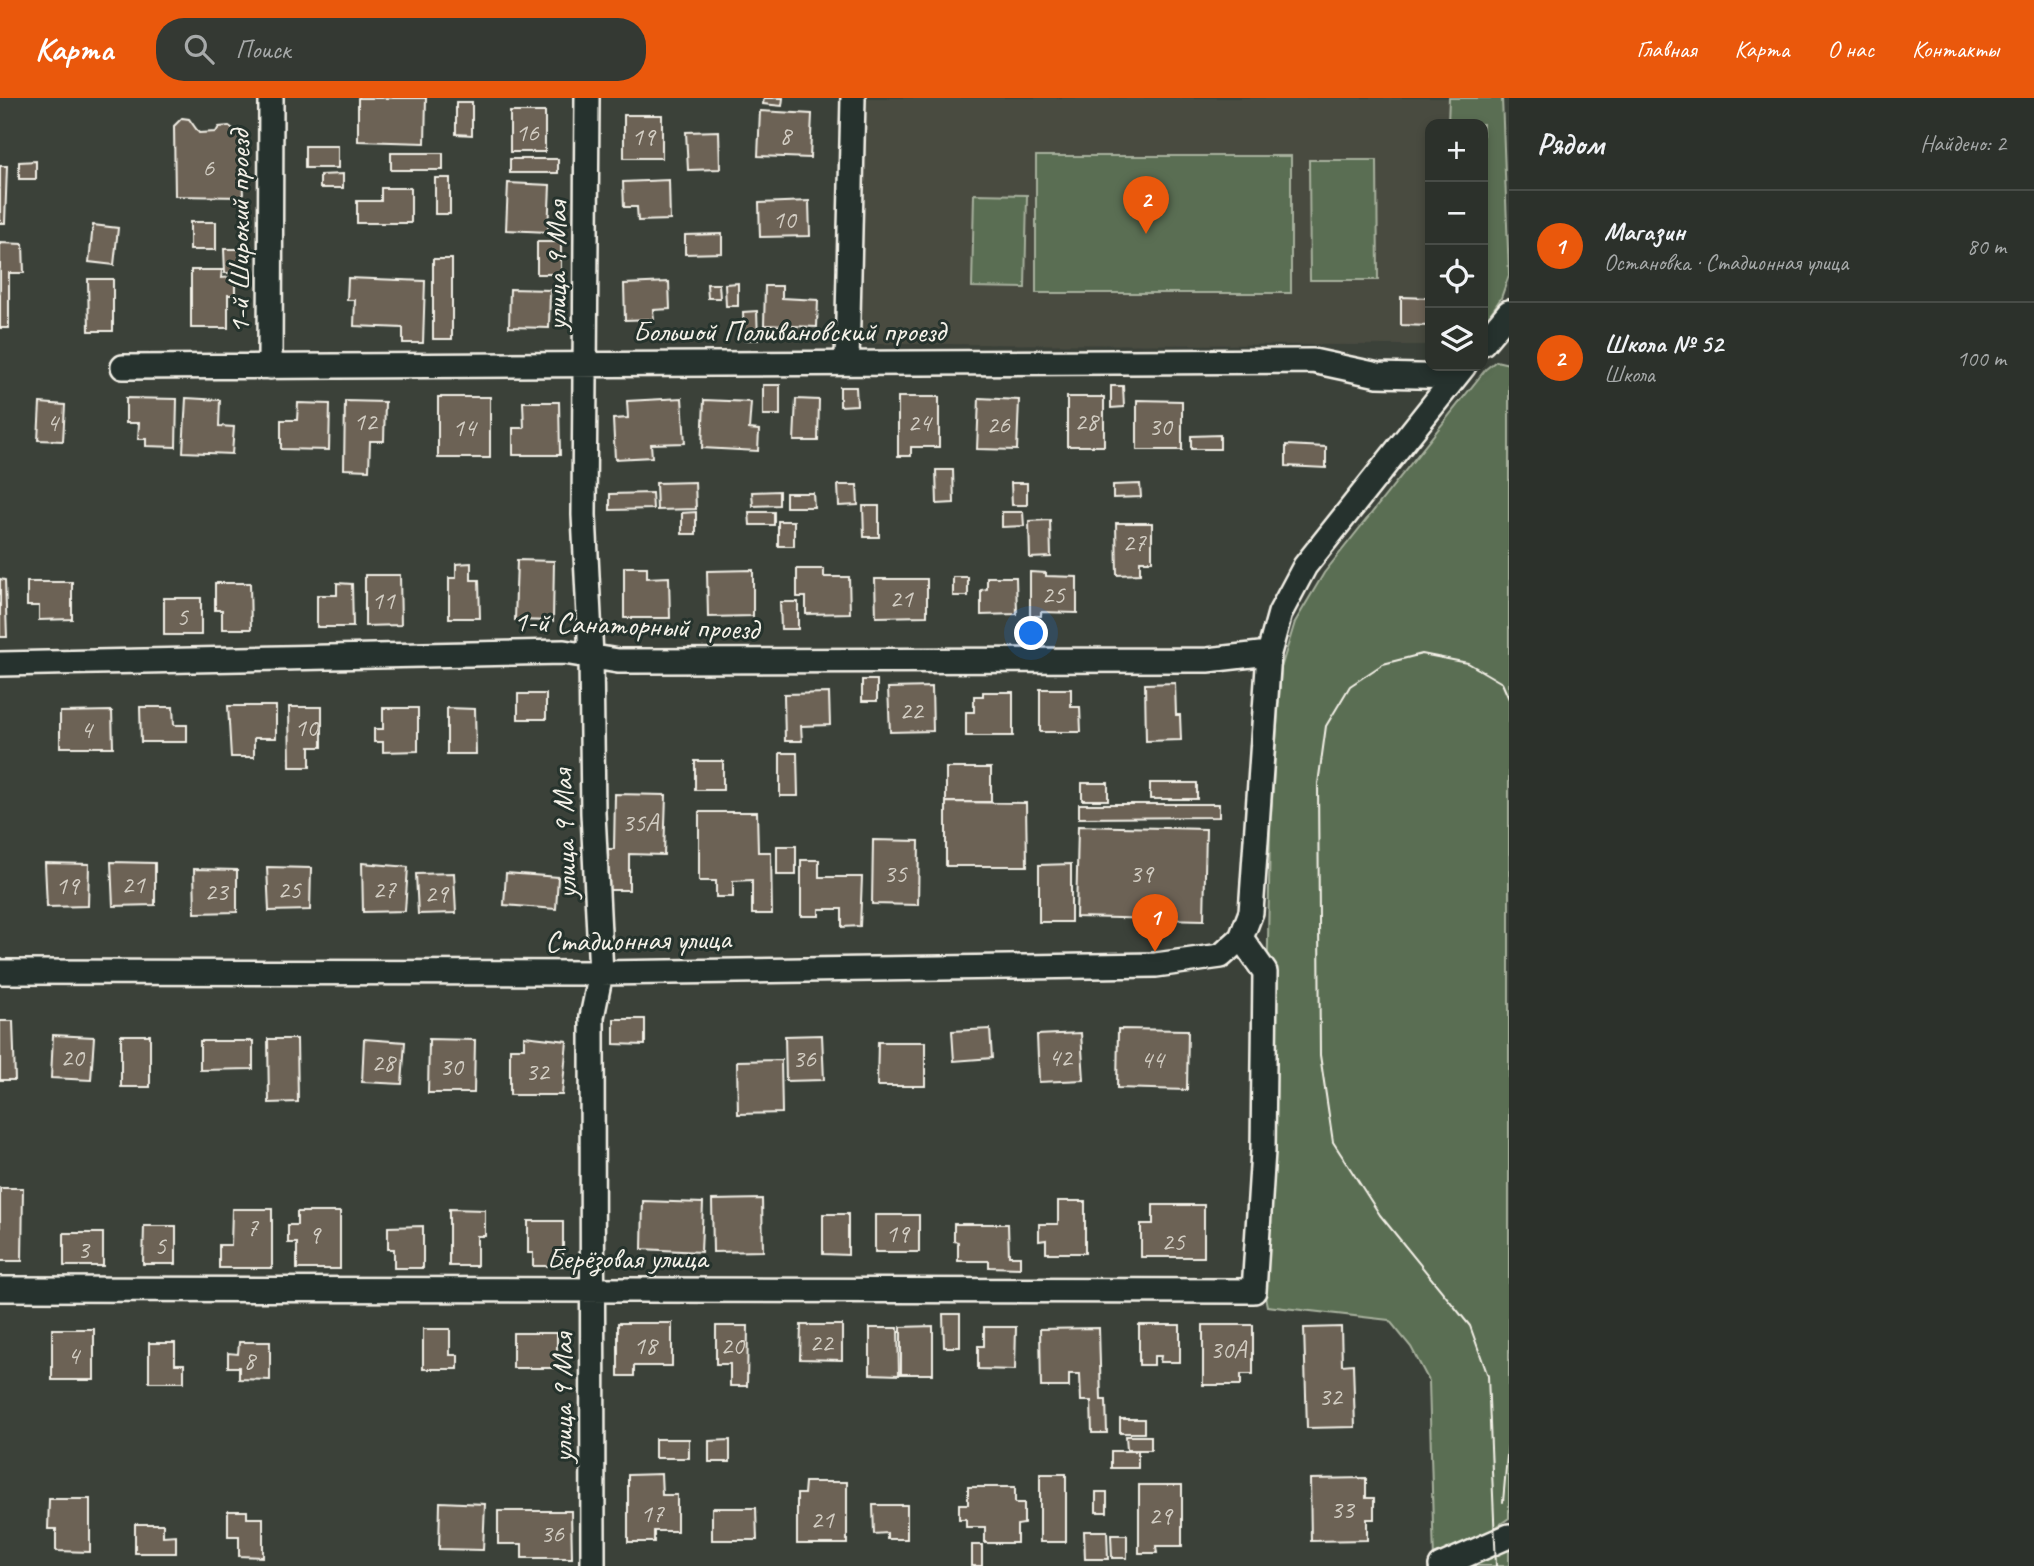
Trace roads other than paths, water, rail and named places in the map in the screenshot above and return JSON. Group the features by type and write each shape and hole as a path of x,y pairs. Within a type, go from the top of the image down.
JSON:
{"street":[{"name":"1-й Широкий проезд","path":"270,367 271,98"},
{"name":"улица 9 Мая","path":"587,98 584,515 601,973 592,1017 593,1566"},
{"path":"848,362 853,98"},
{"path":"1488,338 1509,312"},
{"name":"Большой Поливановский проезд","path":"123,367 1312,361 1378,375 1460,371"},
{"path":"1241,938 1251,912 1269,653 1280,613 1305,566 1460,371"},
{"name":"1-й Санаторный проезд","path":"0,664 564,652 618,661 1208,660 1269,653"},
{"name":"Стадионная улица","path":"0,972 601,973 1156,965 1221,956 1241,938"},
{"name":"Берёзовая улица","path":"0,1289 1254,1291 1262,1150 1265,972 1241,938"},
{"path":"1441,1566 1509,1536"}],"tram line":[{"path":"1496,1566 1488,1376 1470,1326 1380,1215 1333,1142 1320,1055 1318,784 1326,726 1350,686 1383,664 1422,654 1468,663 1502,683 1509,699"},
{"path":"1503,1502 1509,1433"}],"place":[{"name":"Школа № 52","path":"1146,234"},
{"name":"Магазин","path":"1155,952"}]}
